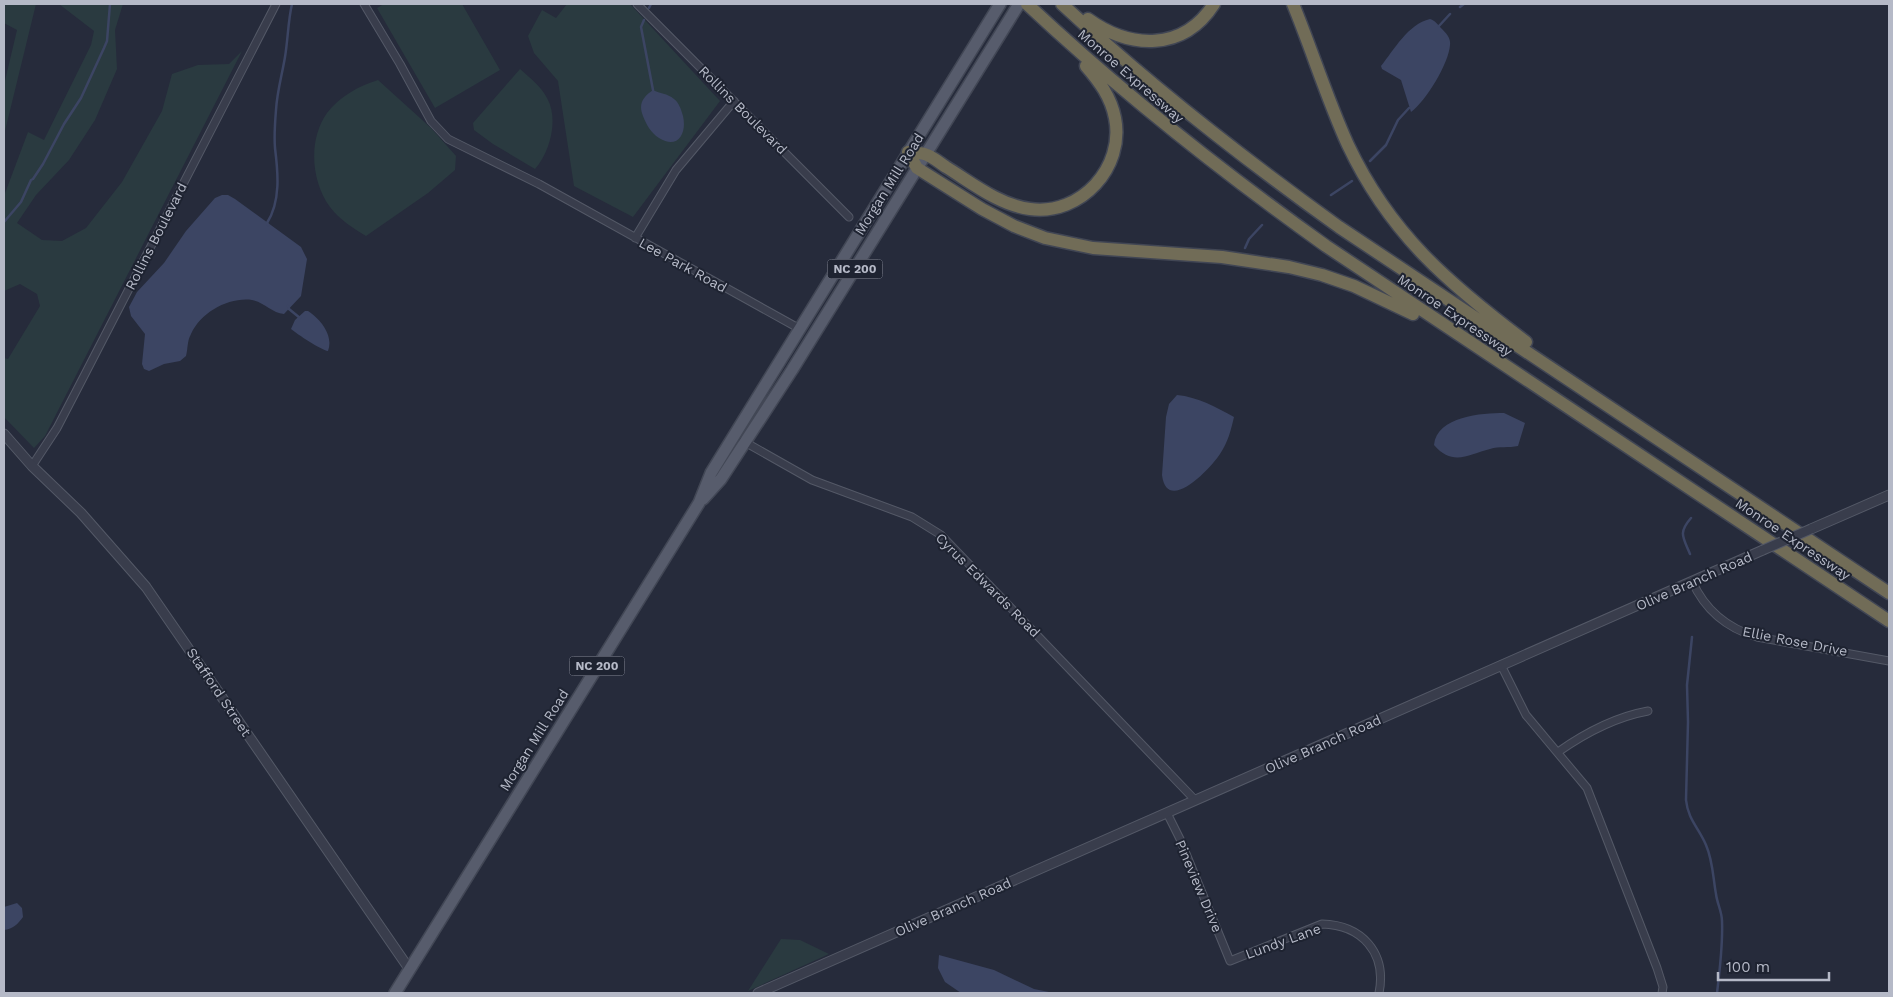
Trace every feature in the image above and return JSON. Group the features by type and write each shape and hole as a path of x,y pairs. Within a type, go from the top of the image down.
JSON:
{"highway":[{"name":"Monroe Expressway","path":"1027,4 1163,123 1243,186 1326,246 1889,621"},
{"name":"Monroe Expressway","path":"1062,4 1178,105 1298,197 1382,256 1889,593"},
{"path":"1067,4 1112,34 1137,41 1153,41 1169,38 1190,29 1203,18 1214,4"},
{"path":"1293,4 1348,145 1372,189 1402,230 1435,268 1473,302 1630,420"},
{"path":"908,152 926,154 991,195 1028,209 1046,210 1064,205 1081,197 1096,184 1107,169 1116,143 1116,124 1113,108 1106,92 1096,77 1047,23"},
{"path":"908,152 917,168 998,218 1045,238 1093,248 1238,259 1305,270 1370,292 1487,354"}],"main road":[{"name":"Morgan Mill Road","path":"395,993 698,503 711,473 1000,4"},
{"name":"Morgan Mill Road","path":"698,503 721,480 1017,7"}],"street":[{"name":"Rollins Boulevard","path":"32,466 56,428 84,376 276,4"},
{"name":"Lee Park Road","path":"364,4 431,121 442,134 456,143 522,175 800,329"},
{"name":"Rollins Boulevard","path":"637,4 849,217"},
{"path":"635,238 676,170 734,100"},
{"name":"Stafford Street","path":"4,434 32,466 81,513 146,587 410,970"},
{"name":"Cyrus Edwards Road","path":"734,436 812,480 912,517 941,536 1195,800"},
{"name":"Olive Branch Road","path":"758,993 1889,495"},
{"name":"Ellie Rose Drive","path":"1692,582 1707,607 1722,621 1738,630 1757,637 1889,661"},
{"path":"1501,665 1526,715 1587,788 1657,968 1663,987 1662,993"},
{"path":"1558,752 1577,738 1602,726 1630,714 1648,711"},
{"name":"Pineview Drive","path":"1167,813 1230,961"},
{"name":"Lundy Lane","path":"1230,961 1322,924 1334,925 1347,928 1362,938 1377,956 1381,970 1379,993"}],"shaded area":[{"path":"4,4 36,4 4,135 4,85 17,30 4,23"},
{"path":"59,4 123,4 115,30 117,69 95,120 69,160 36,195 17,223 42,240 62,241 86,228 122,182 162,111 172,74 198,65 229,64 242,51 45,436 34,448 4,417 4,358 8,359 40,306 37,294 20,284 4,291 4,196 28,132 44,140 91,45 94,31"},
{"path":"384,4 462,4 500,70 435,108 377,8"},
{"path":"567,4 630,4 720,101 633,217 574,186 558,81 534,53 528,36 542,10 556,18"},
{"path":"520,69 542,90 551,106 552,125 549,145 535,169 493,144 474,130 473,123"},
{"path":"378,80 431,128 456,156 455,170 428,193 366,236 338,216 330,207 319,185 314,160 317,135 327,113 350,92"},
{"path":"781,939 800,940 829,954 748,991"}],"water":[{"path":"1430,19 1448,36 1450,40 1449,53 1436,81 1417,107 1411,112 1401,80 1382,69 1381,66 1408,32 1415,26"},
{"path":"653,90 671,97 680,106 684,128 680,138 676,141 666,141 656,136 644,119 641,104 644,98"},
{"path":"228,195 235,199 301,247 307,259 301,296 284,314 252,300 234,301 225,304 209,313 196,326 189,339 186,356 180,361 164,364 149,371 144,369 142,364 145,334 131,316 129,307 137,292 164,263 186,231 215,198"},
{"path":"305,311 313,314 325,328 329,339 328,351 303,338 291,329 295,320"},
{"path":"1177,395 1200,400 1234,417 1227,440 1215,461 1190,485 1180,490 1172,491 1166,486 1162,475 1166,417 1169,404"},
{"path":"1504,413 1525,423 1518,446 1493,448 1468,456 1455,457 1441,452 1434,445 1437,435 1452,422 1473,415"},
{"path":"17,903 22,908 23,917 15,926 4,930 4,907"},
{"path":"939,955 994,970 1034,989 1054,993 961,993 945,982 938,968"}],"waterway":[{"path":"4,222 21,202 31,180 43,164 64,124 81,98 107,41 110,4"},
{"path":"268,225 267,223 275,205 277,186 275,139 277,97 285,57 292,4"},
{"path":"649,8 651,4"},
{"path":"1460,7 1464,4"},
{"path":"1439,26 1450,14"},
{"path":"644,20 641,27 653,90"},
{"path":"1370,161 1386,145 1398,120 1409,108"},
{"path":"1331,195 1352,181"},
{"path":"1245,248 1249,239 1262,225"},
{"path":"288,306 300,318"},
{"path":"1690,554 1683,532 1691,518"},
{"path":"1692,637 1687,685 1686,800 1691,819 1708,851 1722,918 1722,948 1717,993"}]}
